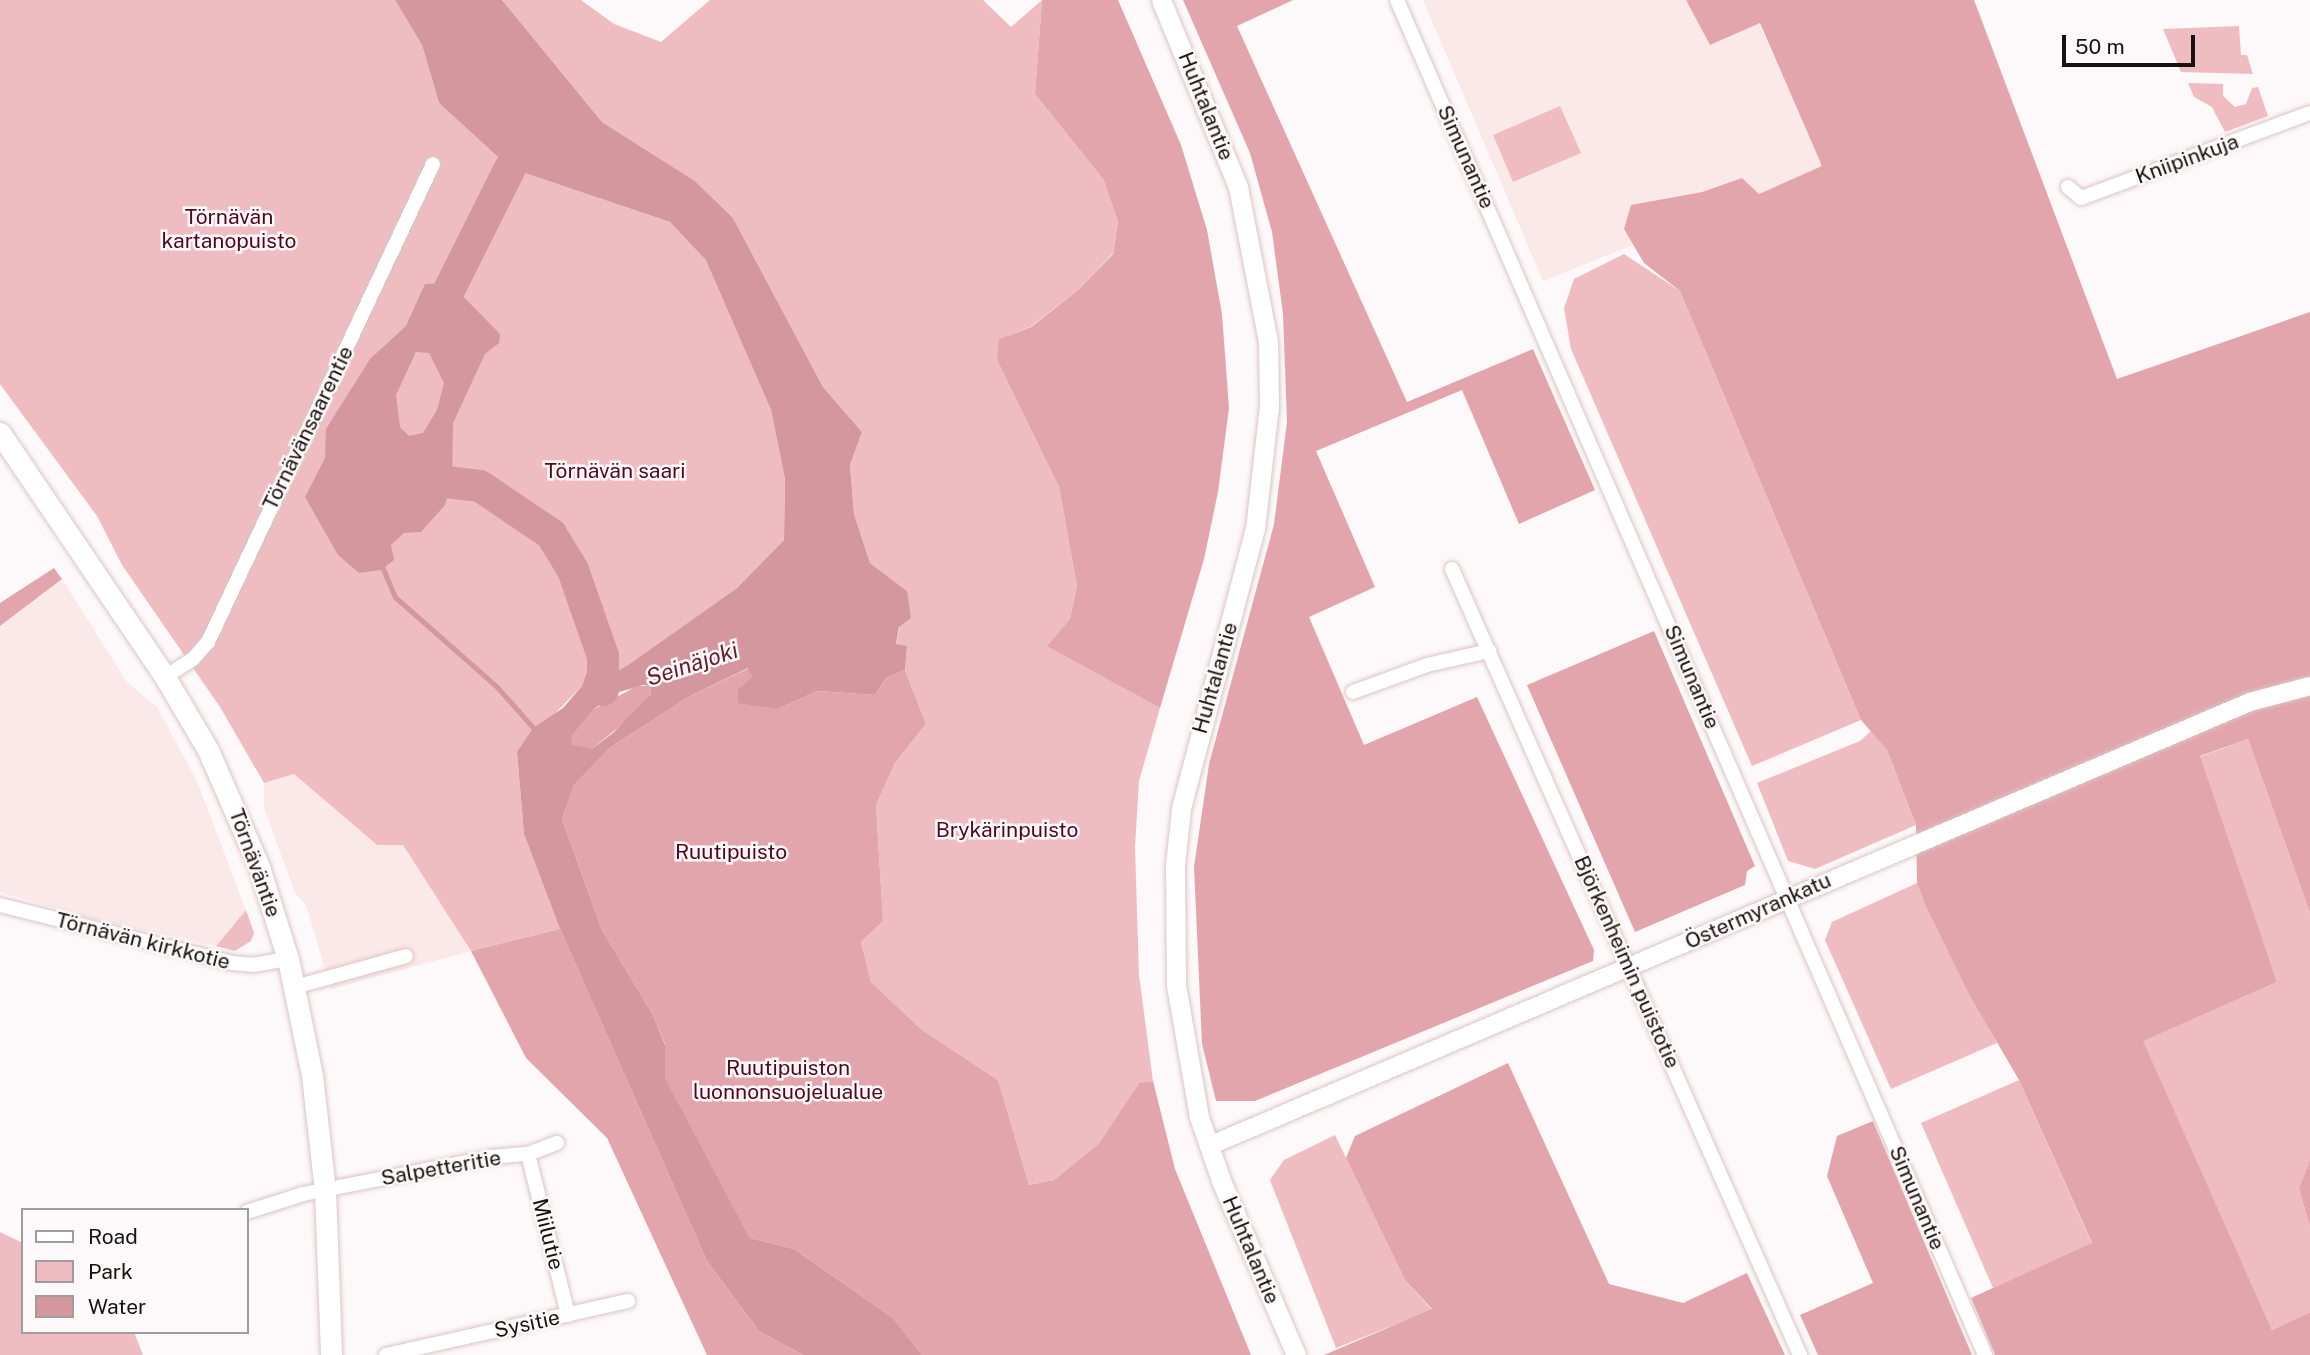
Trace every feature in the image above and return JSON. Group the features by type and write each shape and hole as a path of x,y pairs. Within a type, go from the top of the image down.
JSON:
{"main road":[{"name":"Huhtalantie","path":"1161,0 1238,187 1268,342 1268,432 1255,528 1194,749 1175,865 1176,985 1186,1058 1209,1146 1296,1355"},
{"name":"Törnäväntie","path":"0,433 165,677 234,806 288,959 312,1075 325,1190 331,1355"}],"street":[{"name":"Simunantie","path":"1397,0 1985,1355"},
{"name":"Kniipinkuja","path":"2067,187 2081,198 2310,113"},
{"name":"Törnävänsaarentie","path":"165,677 193,659 208,642 433,164"},
{"name":"Björkenheimin puistotie","path":"1452,569 1800,1355"},
{"path":"1353,692 1427,665 1489,651"},
{"name":"Östermyrankatu","path":"1209,1146 2250,702 2310,686"},
{"name":"Törnävän kirkkotie","path":"0,905 232,963 253,965 288,959"},
{"path":"295,987 406,957"},
{"name":"Salpetteritie","path":"248,1212 325,1190 528,1154 557,1143"},
{"name":"Miilutie","path":"528,1154 568,1315"},
{"name":"Sysitie","path":"386,1355 628,1301"}],"shaded area":[{"path":"1423,0 1686,0 1710,45 1759,23 1823,166 1759,194 1742,178 1702,192 1631,205 1624,229 1633,245 1543,281"},
{"path":"62,579 127,682 157,707 197,781 246,910 216,946 94,919 0,892 0,626"},
{"path":"294,774 377,845 403,845 471,951 331,989 306,905 295,893 264,808 264,783"}],"green space":[{"name":"Törnävän kartanopuisto","path":"0,0 395,0 422,45 439,103 510,168 670,222 707,260 771,410 785,479 784,540 737,588 628,665 617,671 589,665 582,686 517,752 524,834 560,929 471,951 403,845 377,845 294,774 264,783 220,707 122,565 97,516 0,384"},
{"name":"Brykärinpuisto","path":"502,0 581,0 614,24 661,42 710,0 983,0 1011,27 1042,0 1035,94 1103,179 1118,221 1113,253 1077,291 1030,327 1000,339 997,360 1059,487 1077,586 1070,619 1048,646 1160,708 1139,781 1135,847 1139,975 1153,1081 1139,1083 1100,1144 1054,1180 1029,1185 998,1080 922,1030 871,982 861,942 883,921 876,805 895,763 926,724 905,670 907,646 896,645 907,591 870,563 854,514 850,465 862,432 823,387 733,218 695,181 602,122"},
{"path":"1042,0 1118,0 1181,145 1207,230 1222,314 1229,408 1218,492 1204,559 1160,708 1047,646 1070,619 1077,586 1059,487 997,360 999,339 1031,327 1077,291 1113,254 1118,221 1103,179 1035,94"},
{"path":"1183,0 1293,0 1237,26 1407,402 1533,349 1595,490 1519,524 1462,390 1316,451 1375,587 1309,617 1364,745 1477,697 1594,950 1593,961 1255,1101 1216,1101 1202,1044 1194,867 1209,764 1274,524 1287,422 1283,314 1272,232 1250,153"},
{"path":"1686,0 1974,0 2117,379 2310,312 2310,913 2248,739 2200,756 2277,982 2143,1041 2272,1330 2310,1312 2310,1355 1995,1355 1971,1298 2092,1243 2019,1080 1970,996 1926,906 1917,883 1916,825 1887,750 1861,720 1680,291 1644,263 1624,229 1631,205 1702,192 1742,178 1759,194 1822,166 1760,23 1710,45"},
{"path":"2239,26 2241,55 2247,55 2253,74 2181,72 2163,29"},
{"path":"2188,83 2223,84 2223,96 2235,107 2246,104 2252,88 2258,87 2268,116 2225,132 2212,107 2194,97"},
{"path":"1560,106 1581,153 1513,182 1493,135"},
{"path":"1624,254 1680,291 1861,720 1752,766 1571,349 1564,308 1574,279"},
{"path":"54,568 62,579 0,626 0,603"},
{"path":"1654,631 1755,866 1747,871 1745,885 1635,932 1527,685"},
{"name":"Ruutipuisto","path":"749,668 752,677 739,690 778,709 817,691 875,695 886,678 905,670 926,724 895,763 876,805 883,921 861,942 871,982 922,1030 998,1080 1029,1185 1054,1180 1099,1144 1139,1083 1153,1081 1175,1169 1251,1355 922,1355 893,1318 794,1249 750,1238 664,1079 665,1044 653,1015 602,930 562,819 574,785 611,747 690,696"},
{"path":"637,686 650,686 651,694 631,717 592,749 578,750 572,745 570,736 594,709"},
{"path":"1871,731 1887,750 1916,825 1815,869 1788,861 1757,783 1860,741"},
{"path":"2248,739 2310,913 2310,1160 2299,1188 2310,1227 2310,1312 2272,1330 2142,1041 2277,982 2199,757"},
{"path":"1917,883 1997,1043 1891,1089 1825,940 1832,922"},
{"path":"246,910 254,933 251,941 235,951 216,946"},
{"path":"560,929 707,1261 759,1331 803,1355 707,1355 607,1138 526,1058 471,951"},
{"path":"1508,1063 1609,1284 1683,1303 1747,1273 1785,1355 1324,1355 1432,1309 1405,1280 1346,1158 1355,1136"},
{"path":"2019,1080 2092,1244 1993,1288 1921,1123"},
{"path":"1873,1121 1972,1355 1818,1355 1800,1315 1873,1283 1827,1176 1837,1136"},
{"path":"1335,1135 1405,1280 1432,1310 1336,1348 1270,1180 1284,1160"},
{"path":"2310,1160 2310,1227 2299,1188"},
{"path":"0,1232 21,1242 21,1334 135,1334 143,1355 0,1355"}],"water":[{"name":"Seinäjoki","path":"395,0 502,0 602,122 695,181 733,218 823,387 862,432 850,465 854,514 870,563 907,591 911,618 899,627 896,644 907,646 905,670 886,678 875,695 817,691 778,709 738,703 738,690 752,677 748,668 690,696 611,747 574,785 562,819 602,930 653,1015 665,1045 665,1079 750,1238 794,1249 893,1318 922,1355 803,1355 759,1331 707,1261 560,929 524,834 517,752 533,728 563,708 582,686 589,665 603,662 617,671 628,665 737,588 784,540 785,479 771,410 706,260 670,222 510,168 439,103 422,45","holes":["643,685 650,686 651,694 613,733 592,749 572,745 571,736 594,709 616,693"]},
{"path":"450,283 500,334 499,343 485,354 453,423 452,482 445,505 421,532 404,533 391,545 394,560 381,570 359,573 338,555 305,497 325,458 326,429 370,359 406,326 425,284","holes":["416,352 429,353 444,383 437,410 423,433 409,436 400,427 396,395"]}],"waterway":[{"path":"434,320 510,168"},
{"path":"412,467 429,480 480,486 551,534 573,570 603,656 603,690"},
{"path":"381,564 395,597 497,687 536,731"}],"park label":[{"name":"Törnävän saari","path":"615,471"},
{"name":"Ruutipuiston luonnonsuojelualue","path":"788,1080"}]}
